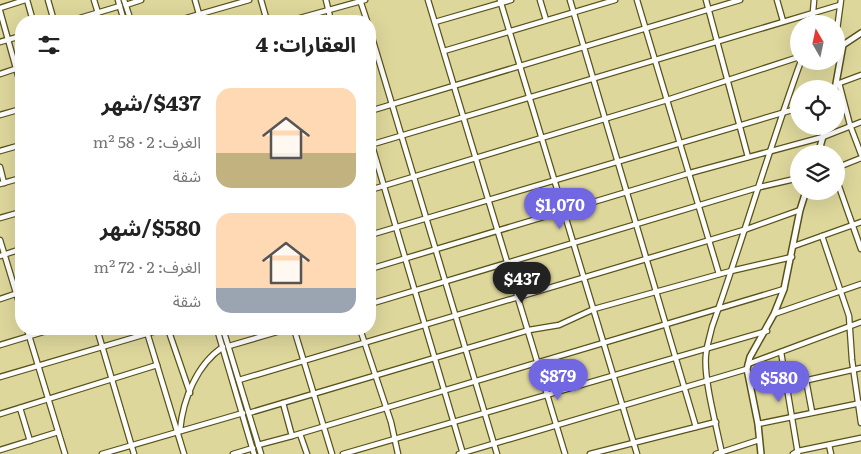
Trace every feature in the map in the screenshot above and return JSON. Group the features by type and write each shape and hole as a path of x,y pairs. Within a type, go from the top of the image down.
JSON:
{"street":[{"path":"15,57 0,9 26,0 31,15"},
{"path":"48,0 52,15"},
{"path":"94,0 98,13"},
{"path":"118,0 123,4"},
{"path":"91,15 141,0"},
{"path":"195,0 199,14"},
{"path":"196,15 248,0"},
{"path":"261,0 265,15"},
{"path":"326,0 330,15"},
{"path":"309,15 362,0 366,15"},
{"path":"428,0 490,199 565,454"},
{"path":"435,22 511,0"},
{"path":"540,0 546,20"},
{"path":"570,0 696,427"},
{"path":"444,51 615,0"},
{"path":"637,0 719,274"},
{"path":"706,0 748,157"},
{"path":"376,109 740,0"},
{"path":"777,0 783,21"},
{"path":"813,13 814,0"},
{"path":"501,2 556,180 636,454"},
{"path":"376,141 530,97 841,3"},
{"path":"845,44 861,33"},
{"path":"0,42 15,37"},
{"path":"376,52 497,454"},
{"path":"376,188 729,81 790,60"},
{"path":"0,74 15,69"},
{"path":"759,440 720,453 708,380 706,355 718,310 760,187 781,113 798,70"},
{"path":"845,82 861,75"},
{"path":"376,233 790,110"},
{"path":"845,110 861,154"},
{"path":"0,115 15,111"},
{"path":"376,267 690,173 823,137 861,122"},
{"path":"821,145 823,137"},
{"path":"0,151 15,147"},
{"path":"845,164 861,158"},
{"path":"376,159 446,391 462,454 708,380 861,322"},
{"path":"0,167 2,183 15,180"},
{"path":"376,302 760,187 790,180"},
{"path":"760,454 758,424 747,366 767,331 784,289 803,200"},
{"path":"843,200 861,249"},
{"path":"239,380 424,323 746,229 800,210"},
{"path":"0,218 15,214"},
{"path":"794,246 861,222"},
{"path":"822,236 842,291 851,325 853,370 861,423"},
{"path":"0,240 2,255 15,284"},
{"path":"2,255 15,251"},
{"path":"249,414 528,330 568,322 594,309 719,274 792,257"},
{"path":"774,314 861,284"},
{"path":"258,445 386,409 784,289"},
{"path":"0,298 15,294"},
{"path":"343,454 767,331"},
{"path":"0,345 32,335"},
{"path":"99,335 134,454"},
{"path":"0,377 134,335"},
{"path":"147,335 184,454"},
{"path":"170,335 190,393"},
{"path":"220,335 239,380 261,454"},
{"path":"224,335 254,454"},
{"path":"178,430 190,393 208,359 226,346 265,335"},
{"path":"296,335 332,454"},
{"path":"361,335 386,409 398,454"},
{"path":"29,336 65,454"},
{"path":"781,352 796,453 861,438"},
{"path":"0,414 157,365"},
{"path":"786,385 861,368"},
{"path":"806,380 812,412"},
{"path":"283,403 292,436"},
{"path":"758,424 859,403"},
{"path":"20,408 30,441"},
{"path":"102,454 178,430 243,413"},
{"path":"590,454 716,422"},
{"path":"0,450 58,432"},
{"path":"300,434 307,454"},
{"path":"829,445 831,454"},
{"path":"233,454 253,448"}]}
